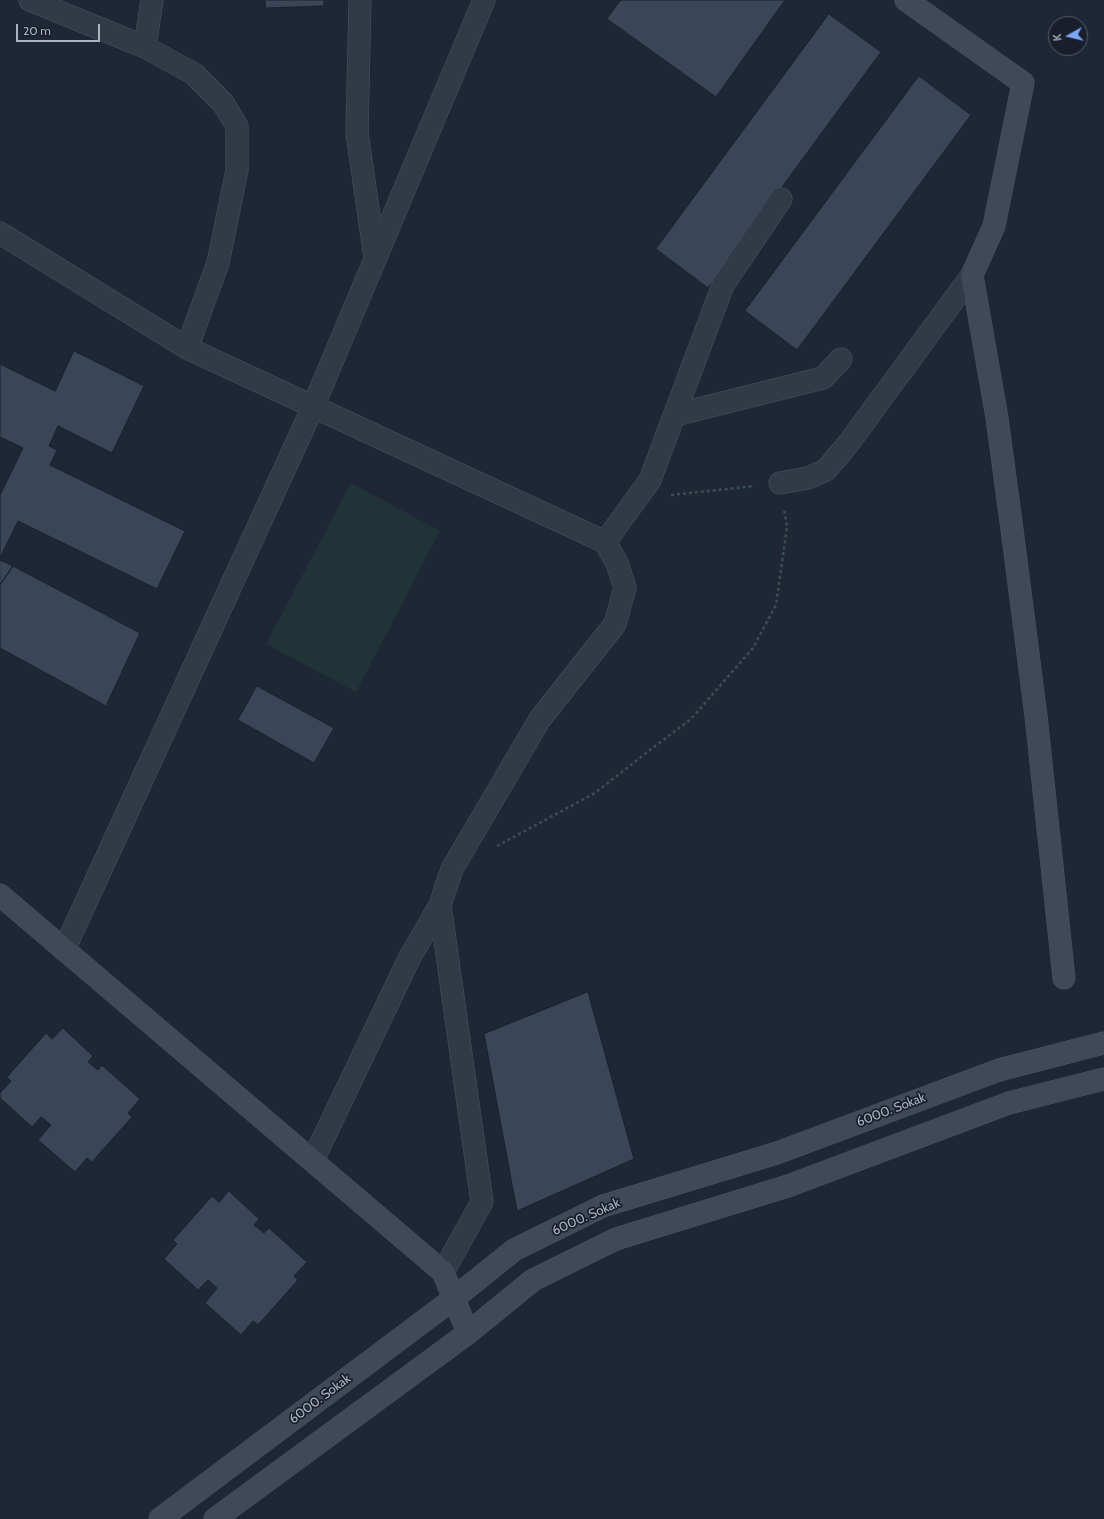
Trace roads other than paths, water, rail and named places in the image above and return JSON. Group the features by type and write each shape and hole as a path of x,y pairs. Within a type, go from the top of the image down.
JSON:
{"street":[{"path":"30,0 145,47 194,74 223,103 237,126 237,170 218,263 187,348"},
{"path":"145,47 152,0"},
{"path":"360,0 357,133 375,259"},
{"path":"64,950 313,406 484,0"},
{"path":"780,483 808,478 826,470 848,444 972,275 994,226 1023,83 906,0"},
{"path":"605,542 650,480 723,285 781,199"},
{"path":"0,233 187,348 605,542 617,563 625,588 614,624 540,719 452,869 440,905 410,959 313,1160"},
{"path":"972,275 997,418 1013,537 1036,716 1064,978"},
{"path":"675,415 823,378 841,359"},
{"path":"0,895 443,1272 468,1333"},
{"path":"440,905 482,1202 443,1272"},
{"name":"6000. Sokak","path":"160,1519 453,1299 514,1250 603,1206 776,1153 999,1070 1104,1042"},
{"path":"215,1519 468,1333 533,1280 616,1239 788,1186 1010,1103 1104,1079"}]}
